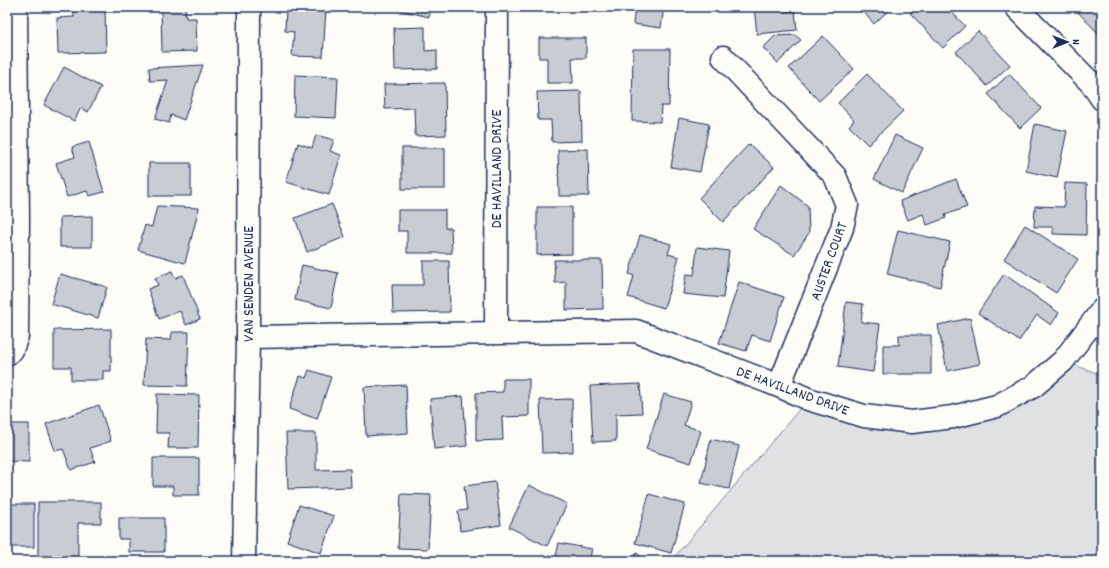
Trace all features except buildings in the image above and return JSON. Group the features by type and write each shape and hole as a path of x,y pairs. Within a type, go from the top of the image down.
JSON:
{"street":[{"path":"7,354 12,350 17,336 18,220 16,7"},
{"name":"VAN SENDEN AVENUE","path":"244,561 248,337 249,7"},
{"name":"DE HAVILLAND DRIVE","path":"496,332 497,7"},
{"path":"1016,7 1091,83 1102,99"},
{"name":"AUSTER COURT","path":"723,57 835,176 847,205 842,228 780,386"},
{"name":"DE HAVILLAND DRIVE","path":"248,337 636,331 780,386 808,399 864,416 912,422 954,417 997,406 1034,386 1063,361 1102,310"}],"shaded area":[{"path":"1063,361 1102,375 1102,561 671,561 808,399 953,417"}]}
